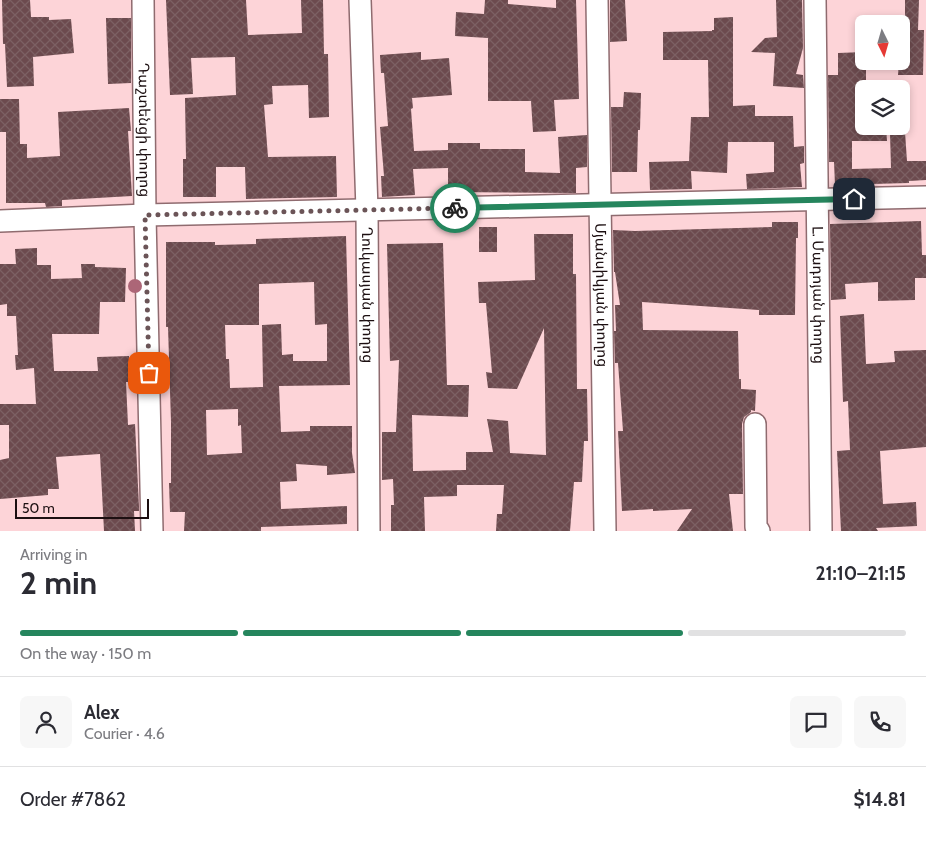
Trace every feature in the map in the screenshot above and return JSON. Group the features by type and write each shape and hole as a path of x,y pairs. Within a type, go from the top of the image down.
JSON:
{"street":[{"name":"Դաշտենցի փողոց","path":"143,0 145,215 152,531"},
{"name":"Ղուկասյան փողոց","path":"360,0 367,210 370,531"},
{"name":"Մյանսիկյան փողոց","path":"597,0 605,531"},
{"name":"L. Մադոյան փողոց","path":"815,0 821,531"},
{"path":"0,221 145,215 926,197"},
{"path":"755,424 756,528 759,531"}],"building":[{"path":"2,0 30,0 31,17 49,17 49,20 71,19 74,53 33,57 34,86 7,87 5,44 3,44"},
{"path":"166,0 246,0 248,35 302,33 301,0 323,0 324,54 328,54 329,117 309,118 308,85 272,86 273,104 264,105 268,157 336,156 337,197 246,199 245,167 216,167 216,197 183,197 183,159 186,159 185,98 236,95 235,57 191,58 193,94 170,95"},
{"path":"485,0 508,0 508,4 556,8 556,0 576,0 579,99 554,100 556,131 533,132 531,101 488,101 488,38 455,36 456,12 484,14"},
{"path":"610,0 625,0 627,41 610,42"},
{"path":"776,0 802,0 803,48 796,74 803,75 804,88 773,86 775,53 751,52 765,38 777,37"},
{"path":"905,0 919,0 918,30 924,30 923,75 898,75 898,70 910,70 910,15 905,15"},
{"path":"733,17 733,106 755,105 755,116 793,116 794,147 804,146 804,163 800,164 802,187 747,189 746,174 774,172 774,142 728,142 727,173 691,171 692,189 650,190 649,162 689,161 691,117 709,117 708,60 663,60 663,32 712,31 714,30 714,18"},
{"path":"106,18 131,18 131,83 108,84"},
{"path":"421,52 421,60 449,58 452,95 412,98 414,151 448,150 448,143 480,143 480,149 525,149 525,172 560,173 558,137 587,135 587,167 576,168 576,193 448,192 448,168 413,169 415,195 382,197 381,176 384,176 380,127 388,126 384,73 381,73 380,55"},
{"path":"855,52 855,70 866,70 866,80 855,80 855,135 887,135 887,141 852,141 852,169 891,168 890,135 905,135 907,161 926,161 926,180 909,181 909,183 835,185 834,162 829,162 828,75 838,75 838,53"},
{"path":"624,92 641,93 637,172 612,172 611,107 623,107"},
{"path":"0,99 19,99 20,144 27,144 27,158 60,156 58,112 129,108 131,131 128,131 132,196 62,200 62,206 46,207 45,203 6,203 6,132 0,132"},
{"path":"921,221 922,255 926,255 926,278 915,278 915,300 878,301 878,282 845,284 846,299 831,300 830,224"},
{"path":"772,222 798,222 795,315 759,315 759,310 642,302 643,330 738,331 741,389 756,390 755,411 751,410 744,417 742,424 743,494 729,494 733,531 677,531 692,509 622,511 618,431 623,431 618,363 615,363 614,331 616,331 615,305 620,305 614,272 613,230 772,227"},
{"path":"479,227 497,227 497,252 479,252"},
{"path":"534,234 573,234 573,274 576,274 577,389 587,389 588,441 584,441 582,482 574,482 570,531 496,531 497,514 502,514 504,485 457,485 457,496 424,497 425,531 391,531 391,505 394,505 393,479 382,480 382,432 396,432 399,360 390,361 387,244 443,243 447,385 469,385 468,417 412,415 413,471 466,470 466,452 493,452 487,419 508,421 510,453 546,455 544,328 517,389 488,388 486,372 492,373 486,303 479,303 478,282 535,280"},
{"path":"346,236 350,385 279,386 281,432 310,431 310,426 352,426 352,453 355,473 327,475 327,466 296,464 297,481 280,482 281,509 347,506 347,524 261,527 261,531 184,531 185,512 170,512 171,422 168,327 166,327 166,242 215,242 215,245 256,244 256,239","holes":["314,282 315,325 327,324 327,361 293,361 293,354 282,355 281,324 262,325 263,387 230,388 229,359 226,359 225,325 259,325 259,284","238,409 238,426 241,425 242,453 207,455 206,410"]},
{"path":"37,248 37,265 51,265 51,279 82,278 81,264 95,264 95,267 126,268 125,302 100,302 99,334 52,334 54,371 98,371 97,357 129,356 129,382 126,382 128,425 135,424 139,507 139,511 134,511 135,531 104,531 100,454 56,457 59,489 48,489 48,495 0,499 0,460 9,458 9,425 0,425 0,404 36,404 34,368 16,370 15,355 18,355 16,316 7,316 7,304 0,305 0,264 16,264 15,249"},
{"path":"864,314 866,364 895,362 894,351 926,350 926,447 880,451 883,504 916,502 917,526 876,528 878,531 841,531 837,451 850,450 848,401 843,402 840,316"}],"way so far":[{"path":"149,373 145,215 455,208"}],"route":[{"path":"455,208 854,199"}]}
